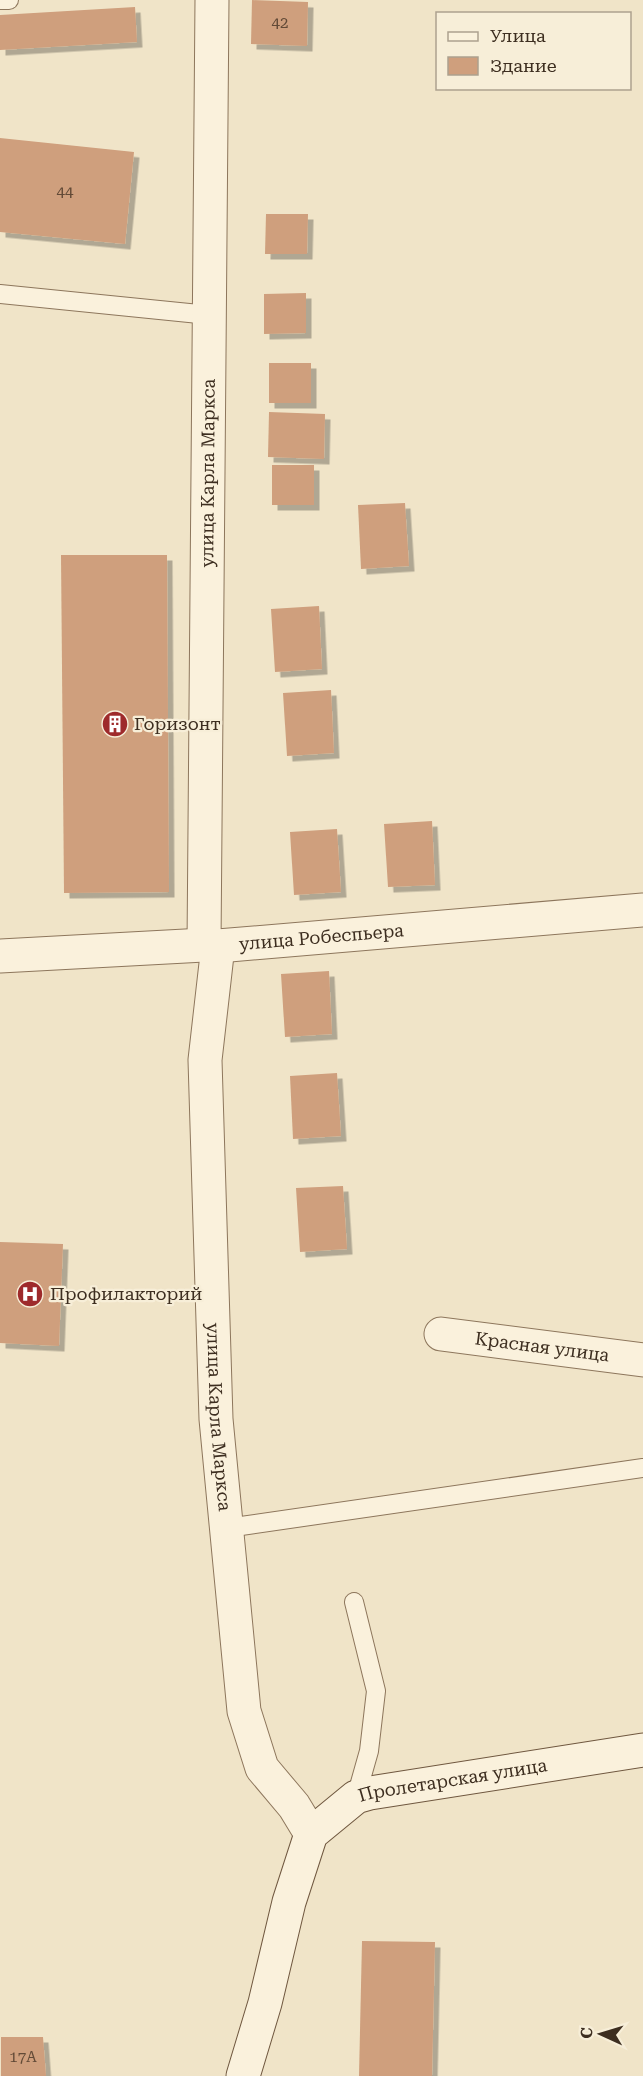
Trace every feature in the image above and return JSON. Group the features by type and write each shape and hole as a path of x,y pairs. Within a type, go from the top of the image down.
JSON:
{"street":[{"name":"улица Карла Маркса","path":"212,0 209,315 211,945 205,1060 216,1419 244,1711 262,1768 294,1806 311,1834"},
{"name":"улица Робеспьера","path":"0,956 211,945 643,910"},
{"name":"Красная улица","path":"441,1334 643,1360"},
{"name":"Пролетарская улица","path":"311,1834 356,1797 370,1793 643,1750"},
{"path":"243,2076 265,2003 289,1902 311,1834"}],"lane":[{"path":"0,0 9,0"},
{"path":"0,294 209,315"},
{"path":"227,1528 643,1468"},
{"path":"354,1602 376,1690 369,1751 356,1797"}],"building":[{"path":"252,0 308,2 307,46 251,44"},
{"path":"135,7 137,42 0,50 0,15"},
{"path":"0,138 134,152 125,244 0,232"},
{"path":"266,214 308,214 307,254 265,254"},
{"path":"306,293 306,333 264,334 264,294"},
{"path":"269,363 311,363 311,403 269,403"},
{"path":"269,412 325,414 324,459 268,457"},
{"path":"272,465 314,465 314,505 272,505"},
{"path":"405,503 409,566 361,569 358,505"},
{"name":"Горизонт","path":"61,555 167,555 169,892 64,893"},
{"path":"319,606 322,669 275,672 271,609"},
{"path":"331,690 334,753 287,756 283,693"},
{"path":"432,821 435,885 388,887 384,824"},
{"path":"337,829 341,892 294,895 290,832"},
{"path":"329,971 332,1034 285,1037 281,974"},
{"path":"337,1073 341,1136 293,1139 290,1076"},
{"path":"343,1186 347,1249 300,1252 296,1188"},
{"name":"Профилакторий","path":"0,1242 63,1244 59,1346 0,1343"},
{"path":"362,1941 435,1942 432,2076 359,2076"},
{"path":"1,2037 43,2037 46,2076 1,2076"}],"place":[{"name":"Горизонт","path":"115,724"},
{"name":"Профилакторий","path":"30,1294"}]}
